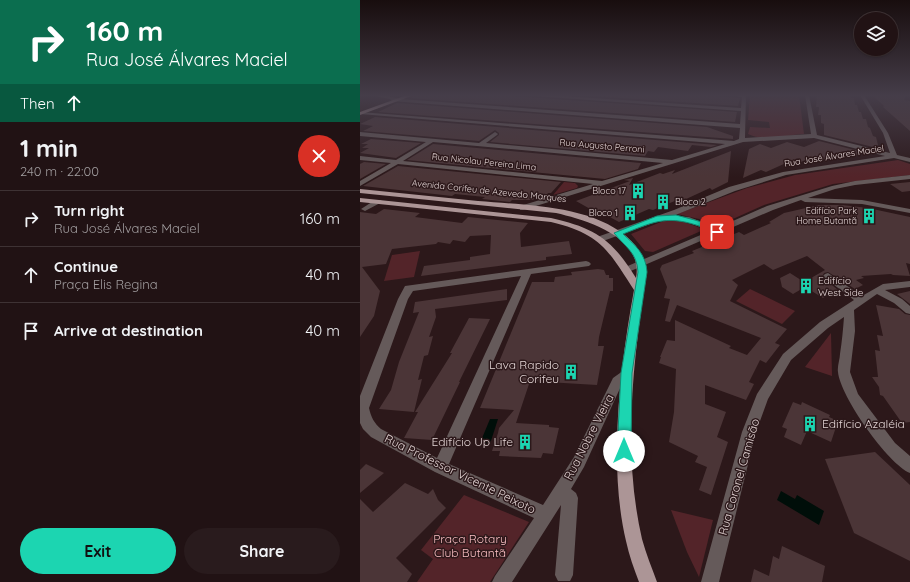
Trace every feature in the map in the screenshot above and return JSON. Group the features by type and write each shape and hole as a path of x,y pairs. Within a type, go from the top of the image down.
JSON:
{"main road":[{"name":"Avenida Corifeu de Azevedo Marques","path":"360,191 578,215 618,233 636,251 642,264"},
{"path":"360,200 551,220 572,226 600,239 614,252 639,290"},
{"path":"642,264 627,373 624,419 626,473 634,537 648,582"}],"street":[{"path":"456,122 506,127 738,142 814,136 910,160"},
{"path":"506,127 512,122"},
{"path":"689,122 741,126"},
{"path":"738,142 741,122"},
{"path":"812,122 814,136"},
{"name":"Rua José Álvares Maciel","path":"600,239 659,218 732,189 786,173 894,156 894,150 878,122"},
{"name":"Rua Augusto Perroni","path":"360,134 675,162"},
{"path":"481,144 495,134"},
{"path":"360,184 433,140"},
{"path":"523,208 738,142"},
{"name":"Rua Nicolau Pereira Lima","path":"360,158 606,183"},
{"path":"626,270 770,208 840,185 910,177"},
{"path":"810,196 860,198 910,207"},
{"path":"797,200 862,202 910,211"},
{"path":"365,210 378,202"},
{"path":"659,218 686,219 717,232"},
{"name":"Rua Professor Vicente Peixoto","path":"546,515 440,467 376,433 367,426 362,408 403,298 409,288 586,264"},
{"path":"440,467 528,271"},
{"path":"828,276 861,300"},
{"name":"Rua Coronel Camisão","path":"710,582 749,432 762,398 787,357 824,325 877,290 886,286 910,284"},
{"path":"877,290 898,301 910,312"},
{"path":"849,308 849,331 844,372 852,396 870,423 890,448 910,466"},
{"name":"Rua Nobre Vieira","path":"501,582 546,515 579,462 617,381 627,373"},
{"path":"561,491 570,498 564,575"}],"green space":[{"path":"769,122 802,122 804,134 761,138 748,134 750,127 770,128"},
{"path":"898,160 910,164 910,175 833,184 764,205 715,227 699,219 677,214 747,188 795,175"},
{"path":"564,182 575,183 578,186 577,188 553,195"},
{"path":"666,220 681,221 701,228 701,231 653,252 645,251 631,234"},
{"path":"420,251 414,277 384,281 392,255"},
{"path":"750,289 795,311 782,324 736,301"},
{"path":"831,333 832,376 805,367"},
{"name":"Praça Rotary Club Butantã","path":"464,495 529,522 490,582 417,582 433,559 421,550"},
{"path":"671,510 713,520 699,577 687,552"}],"shaded area":[{"path":"490,419 498,419 490,444 480,443"},
{"path":"781,491 795,499 797,495 824,511 819,525 777,500"}],"building":[{"path":"364,122 438,122 717,145 711,147 692,145 688,151 658,147 654,152 648,151 645,156 490,142 499,135 499,133 495,130 479,141 363,131 373,126 360,124"},
{"path":"512,122 644,122 707,127 733,136 733,139"},
{"path":"867,122 873,136 876,137 878,145 873,147 824,135 824,124 821,123"},
{"path":"900,122 910,122 910,131"},
{"path":"371,139 421,143 396,158 360,153 369,148 362,148 368,144 361,144"},
{"path":"819,141 863,152 853,157 838,153 821,161 811,157 793,166 786,163 766,172 761,170 743,178 749,149 760,144 771,148 787,142 804,147"},
{"path":"433,144 641,163 638,169 605,179 407,160"},
{"path":"731,151 728,182 712,190 710,188 684,200 682,198 653,210 649,209 619,222 576,201 630,181 624,180 633,178 629,185 660,173 663,174 675,170 672,174"},
{"path":"364,162 386,164 360,179 360,164"},
{"path":"398,166 561,182 551,193 548,193 546,196 537,195 533,200 512,200 510,202 482,199 485,197 455,194 452,196 363,186"},
{"path":"910,182 910,191 902,192 890,184"},
{"path":"819,205 842,205 868,208 910,217 910,264 906,263 910,276 891,274 861,276 864,278 856,280 863,285 855,289 828,272 824,273 822,277 838,290 823,298 805,287 793,294 782,287 780,278 790,273 804,282 825,270 807,256 773,270 764,264 732,280 738,285 730,301 787,329 775,343 780,345 766,363 760,360 749,382 754,384 746,400 705,385 705,404 726,412 717,437 728,442 711,495 699,490 707,467 695,462 698,456 669,442 674,412 676,369 659,363 660,357 667,340 675,341 675,320 731,346 729,348 747,355 761,338 677,305 670,322 665,321 670,299 664,298 667,287 660,269 662,265 694,253 692,251 739,232 744,235 771,223 769,222 784,213"},
{"path":"384,209 420,213 415,217 462,223 468,217 528,223 520,233 521,247 569,241 572,254 546,257 546,260 421,276 424,266 470,260 470,257 490,254 491,235 470,236 465,242 453,240 450,244 438,242 436,244 392,249 386,264 362,267 380,291 374,316 360,337 360,212 376,214"},
{"path":"598,269 604,270 606,275 609,275 609,278 613,278 613,291 610,291 599,337 598,346 604,346 597,385 530,381 516,423 549,425 549,427 559,428 553,454 543,453 541,458 499,456 500,451 492,451 499,428 514,410 480,408 532,282 554,282 555,277 572,275 571,272"},
{"path":"507,289 507,300 435,309 436,317 429,337 433,336 428,355 424,356 418,380 422,379 414,412 379,409 391,390 399,362 419,312 413,313 415,302"},
{"path":"910,291 910,304 897,294"},
{"path":"876,305 899,309 905,314 910,315 910,422 902,423 883,396 880,395 879,387 872,377 878,377 875,350 880,351 877,335 883,336"},
{"path":"469,318 490,319 432,440 404,438 418,412 415,412 452,353 450,353"},
{"name":"Edifício Azaléia","path":"793,402 801,405 802,402 830,415 829,417 838,421 831,442 807,431 801,445 784,437 787,429 782,427"},
{"path":"875,452 910,485 910,561 854,533 825,459"},
{"path":"366,464 384,473 360,493 360,470"},
{"path":"405,483 428,494 433,489 438,500 446,508 396,558 412,574 407,582 360,582 360,499 373,512"},
{"path":"782,546 825,566 822,582 751,582 754,569 769,576 773,556 779,559"}],"place":[{"name":"Bloco 17","path":"638,191"},
{"name":"Bloco 2","path":"663,202"},
{"name":"Bloco 1","path":"630,213"},
{"name":"Edifício Park Home Butantã","path":"869,216"},
{"name":"Edifício West Side","path":"806,286"},
{"name":"Lava Rapido Corifeu","path":"571,372"},
{"name":"Edifício Azaléia","path":"810,424"},
{"name":"Edifício Up Life","path":"525,442"}],"route":[{"path":"624,451 624,411 627,373 642,264 636,251 618,233 659,218 686,219 700,223 717,232"}]}
